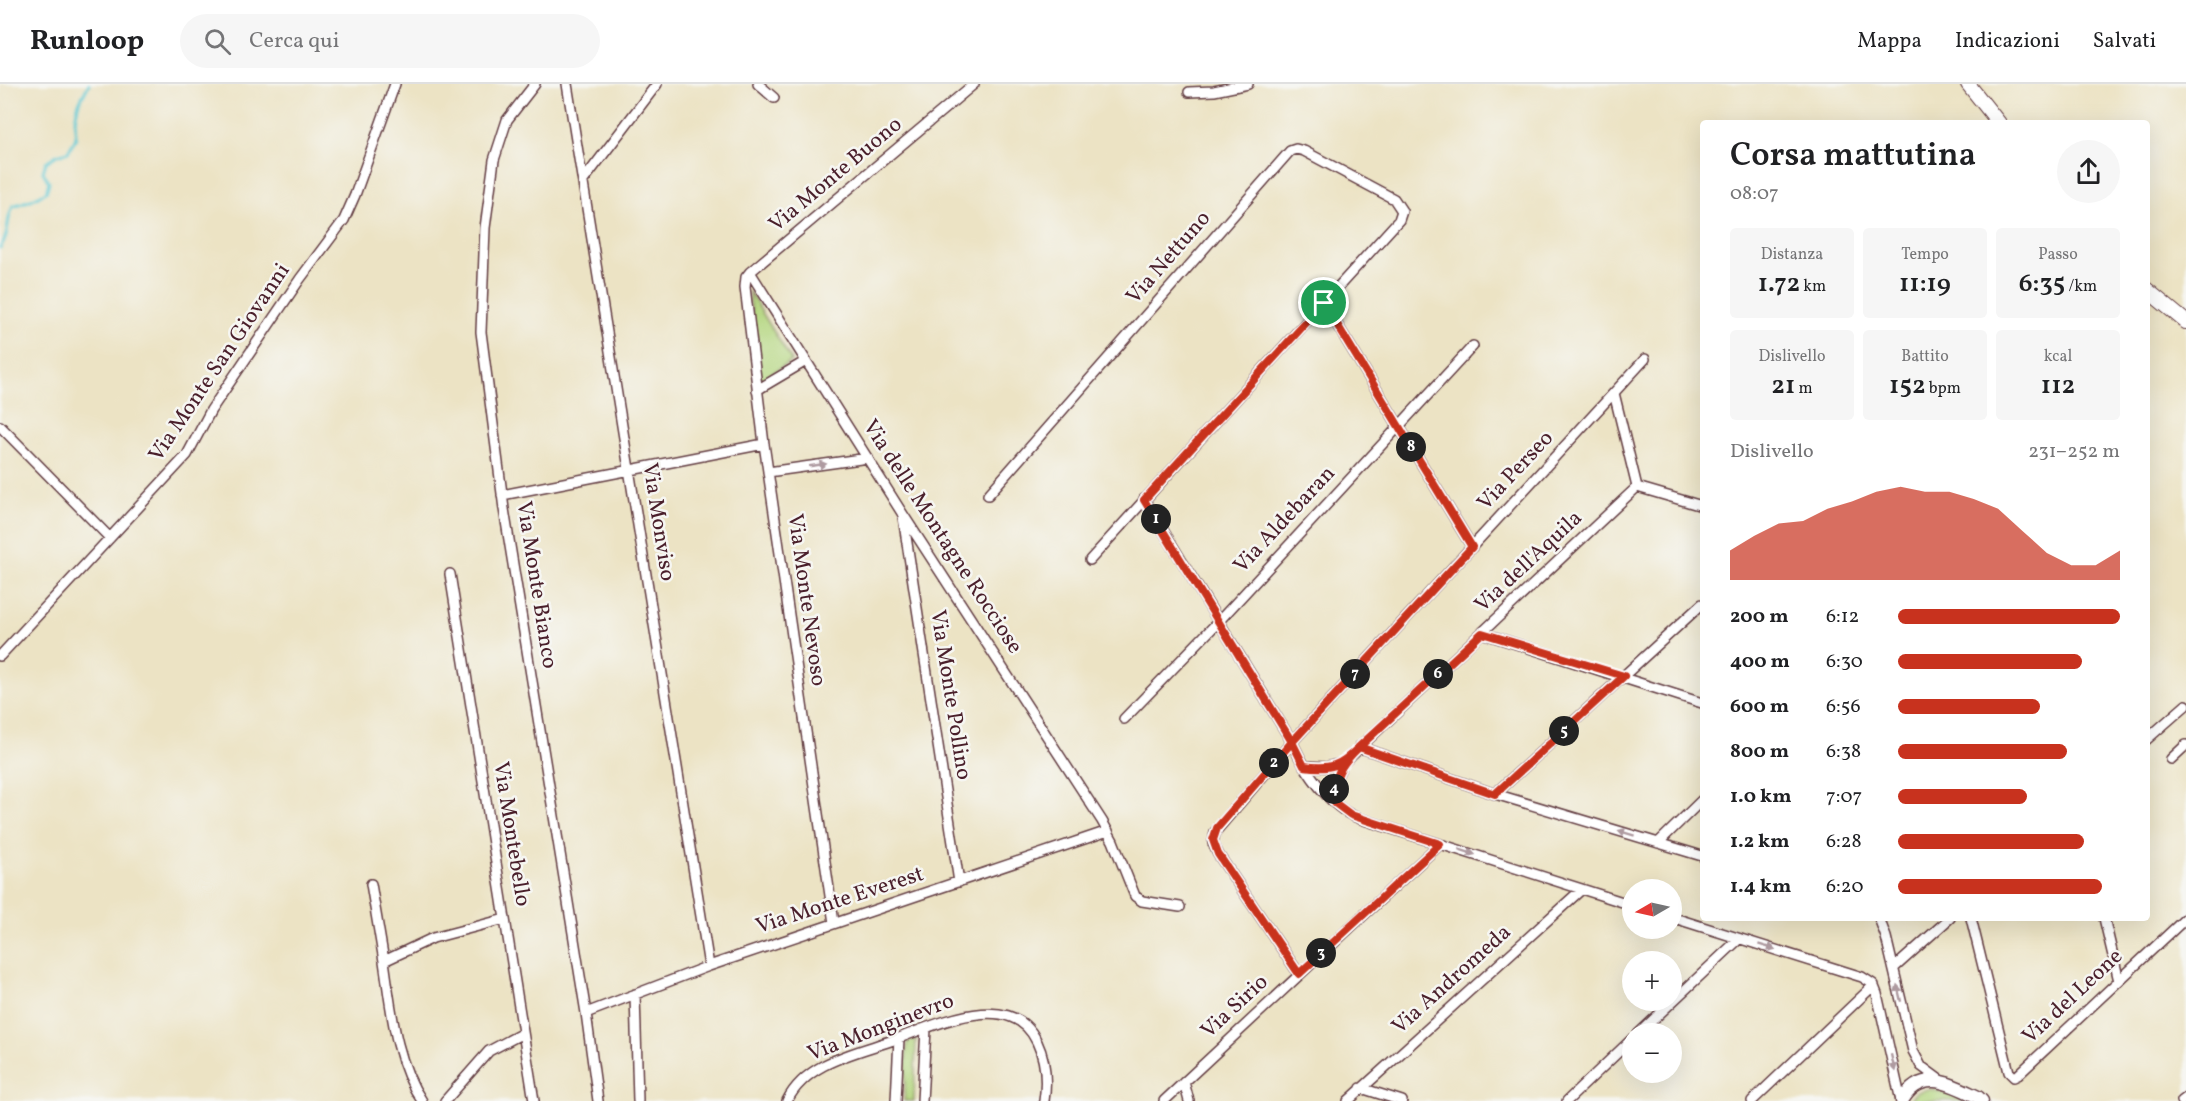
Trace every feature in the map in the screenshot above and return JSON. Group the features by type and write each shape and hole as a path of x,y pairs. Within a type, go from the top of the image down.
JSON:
{"main road":[{"path":"1968,84 1997,120"},
{"path":"2150,292 2186,322"}],"street":[{"name":"Via Monte San Giovanni","path":"0,656 184,460 211,410 300,279 344,220 394,84"},
{"name":"Via Monte Bianco","path":"535,84 512,112 500,137 492,172 484,228 481,332 502,495 586,1013 598,1101"},
{"name":"Via Monviso","path":"567,84 710,966"},
{"path":"583,181 657,84"},
{"path":"758,84 774,98"},
{"name":"Via Monte Buono","path":"750,273 974,84"},
{"path":"1190,92 1214,92 1248,84"},
{"name":"Via Nettuno","path":"988,495 1290,151 1298,149 1389,195 1401,206 1402,216 1324,303"},
{"name":"Via Monte Nevoso","path":"750,273 745,282 757,390 834,923"},
{"name":"Via delle Montagne Rocciose","path":"750,273 1108,831 1137,899 1180,907"},
{"path":"1090,560 1324,303 1472,547"},
{"name":"Via Aldebaran","path":"1124,719 1219,621 1473,346"},
{"name":"Via Perseo","path":"1299,974 1218,854 1213,840 1217,828 1292,742 1645,359"},
{"path":"757,390 806,361"},
{"path":"1614,393 1637,488 1700,505"},
{"path":"0,426 110,538"},
{"path":"502,495 764,444"},
{"path":"768,471 868,458"},
{"name":"Via dell'Aquila","path":"1343,763 1637,488"},
{"path":"1144,500 1292,742 1304,766 1335,803 1351,815 1622,902"},
{"name":"Via Monte Pollino","path":"902,513 959,882"},
{"name":"Via Montebello","path":"450,574 534,1101"},
{"path":"1495,794 1700,606"},
{"path":"1482,633 1624,676 1700,702"},
{"path":"2150,736 2186,705"},
{"path":"2171,759 2186,745"},
{"path":"1359,747 1495,794 1700,855"},
{"path":"1304,766 1326,767 1343,763"},
{"path":"1335,803 1335,780 1343,763"},
{"path":"1658,843 1700,802"},
{"name":"Via Monte Everest","path":"586,1013 710,966 1108,831"},
{"name":"Via Sirio","path":"1164,1101 1440,844"},
{"path":"371,884 392,1018 411,1081 422,1101"},
{"name":"Via Andromeda","path":"1348,1101 1582,889"},
{"name":"Via del Leone","path":"1972,921 2009,1072 2013,1077 2018,1075 2186,918"},
{"path":"384,961 433,938 505,919"},
{"path":"1682,921 1862,977 1874,985 1902,1101"},
{"path":"1880,921 1894,968 1913,1051 1921,1066 1940,1080 1980,1099 1992,1101"},
{"path":"1894,968 1947,921"},
{"path":"2105,921 2119,981"},
{"path":"1650,1023 1739,939"},
{"path":"1753,1101 1874,985"},
{"path":"635,994 638,1101"},
{"name":"Via Monginevro","path":"787,1101 798,1083 823,1066 951,1020 978,1014 998,1014 1018,1020 1033,1034 1040,1050 1046,1075 1044,1101"},
{"path":"922,1101 926,1029"},
{"path":"445,1101 489,1051 523,1033"},
{"path":"896,1101 899,1038"},
{"path":"1567,1101 1622,1049"},
{"path":"1902,1101 1915,1087 1940,1080"},
{"path":"1184,1082 1189,1101"},
{"path":"1361,1088 1402,1101"},
{"path":"2182,1101 2186,1098"}],"green space":[{"path":"749,291 792,361 759,381"},
{"path":"916,1039 914,1101 904,1101 907,1042"},
{"path":"1930,1089 1972,1101 1910,1101 1918,1092"}],"waterway":[{"path":"0,248 6,237 13,206 46,192 49,182 43,172 46,162 57,155 68,152 76,138 75,120 78,105 89,84"}],"route":[{"path":"1324,303 1144,500 1292,742 1217,828 1213,840 1218,854 1299,974 1440,844 1351,815 1335,803 1334,787 1337,773 1343,763 1359,747 1495,794 1624,676 1482,633 1359,747 1343,763 1326,767 1304,766 1292,742 1472,547 1324,303"}]}
